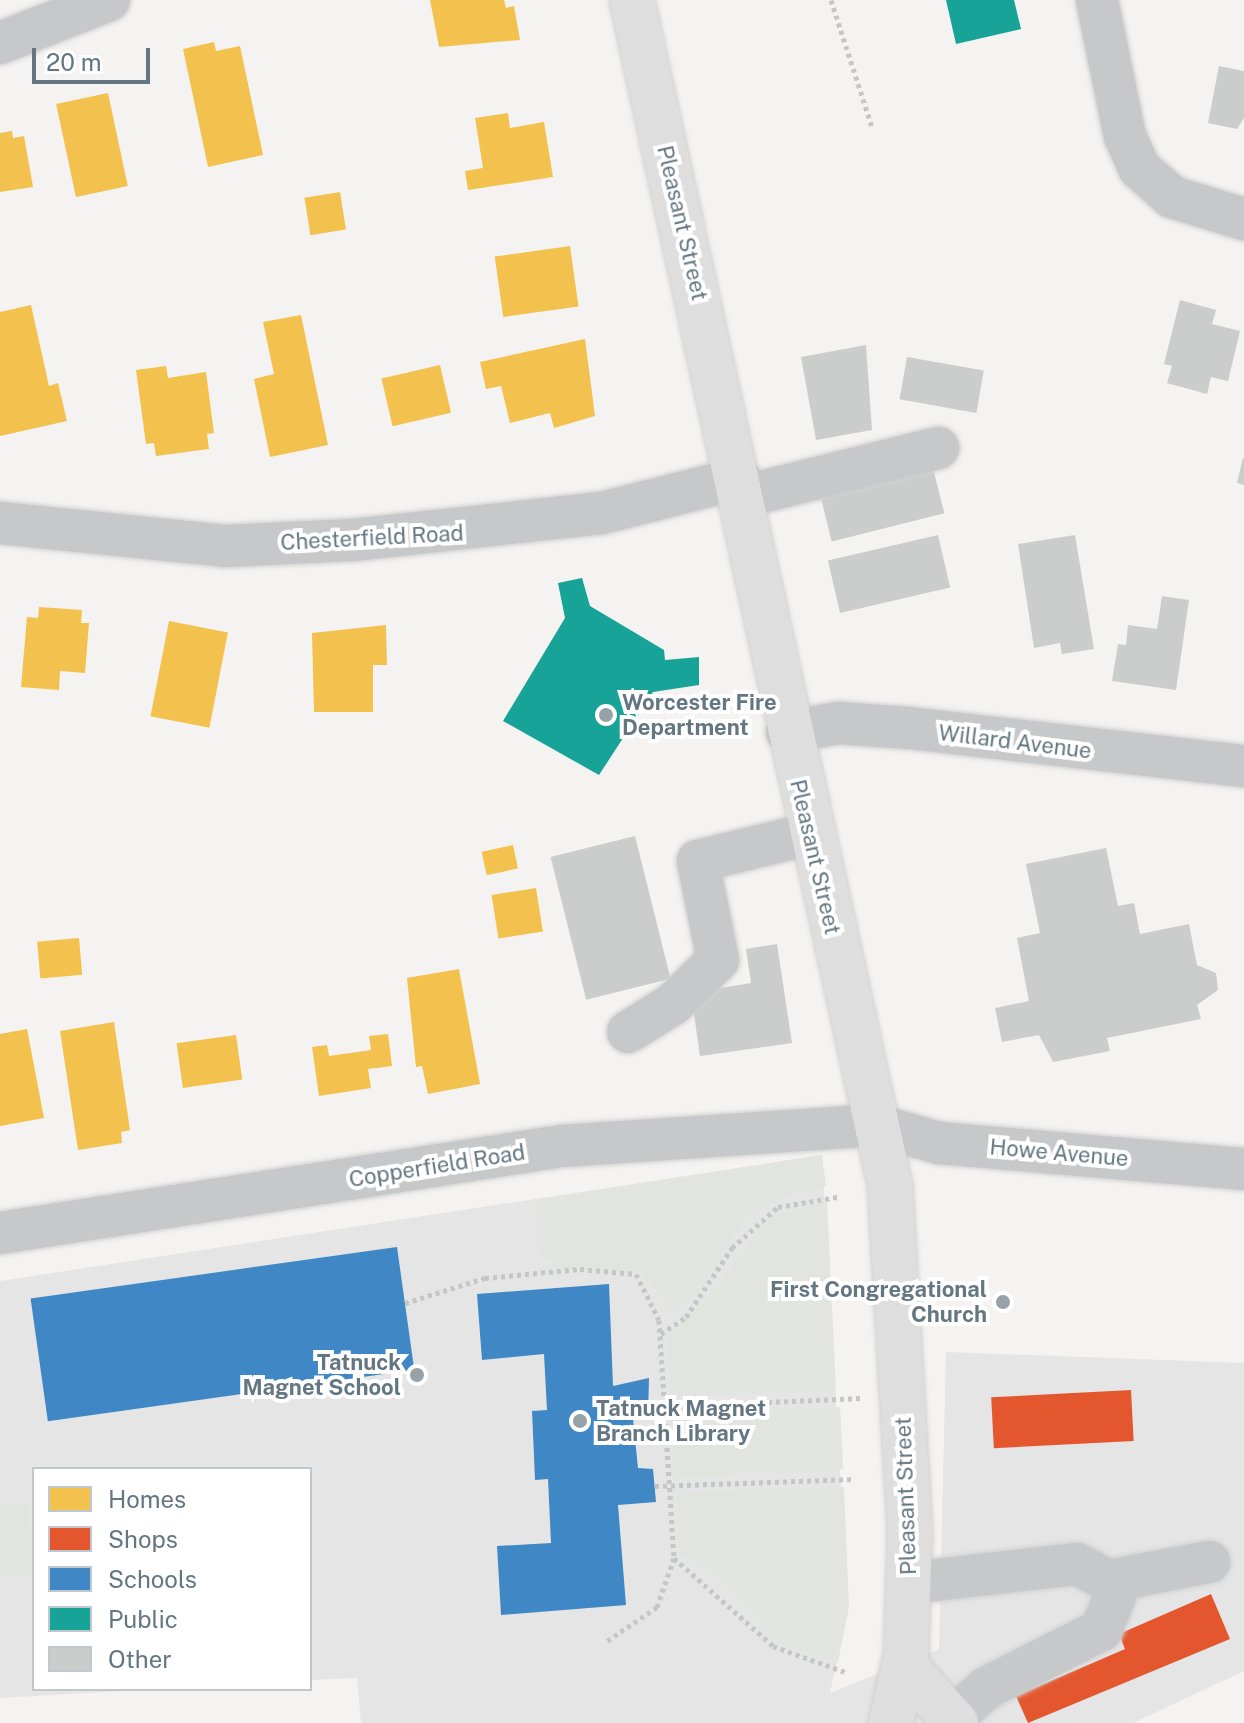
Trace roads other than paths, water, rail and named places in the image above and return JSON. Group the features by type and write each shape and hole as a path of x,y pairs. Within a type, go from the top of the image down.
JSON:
{"main road":[{"name":"Pleasant Street","path":"632,0 742,487 787,732 890,1185 909,1583 904,1665 891,1723"},
{"path":"904,1665 954,1720"}],"street":[{"path":"0,43 109,0"},
{"path":"1097,0 1125,136 1139,168 1172,197 1244,219"},
{"name":"Chesterfield Road","path":"0,523 225,546 368,539 602,513 938,448"},
{"name":"Willard Avenue","path":"787,732 838,723 909,728 1244,766"},
{"path":"628,1032 673,1004 718,960 698,861 810,834"},
{"name":"Howe Avenue","path":"876,1125 939,1143 1244,1169"},
{"name":"Copperfield Road","path":"0,1233 562,1146 876,1125"},
{"path":"909,1583 1077,1564 1109,1581 1209,1562"},
{"path":"954,1720 988,1687 1101,1630 1114,1611 1109,1581"}],"place":[{"name":"Worcester Fire Department","path":"606,715"},
{"name":"First Congregational Church","path":"1003,1302"},
{"name":"Tatnuck Magnet School","path":"417,1375"},
{"name":"Tatnuck Magnet Branch Library","path":"580,1421"}]}
